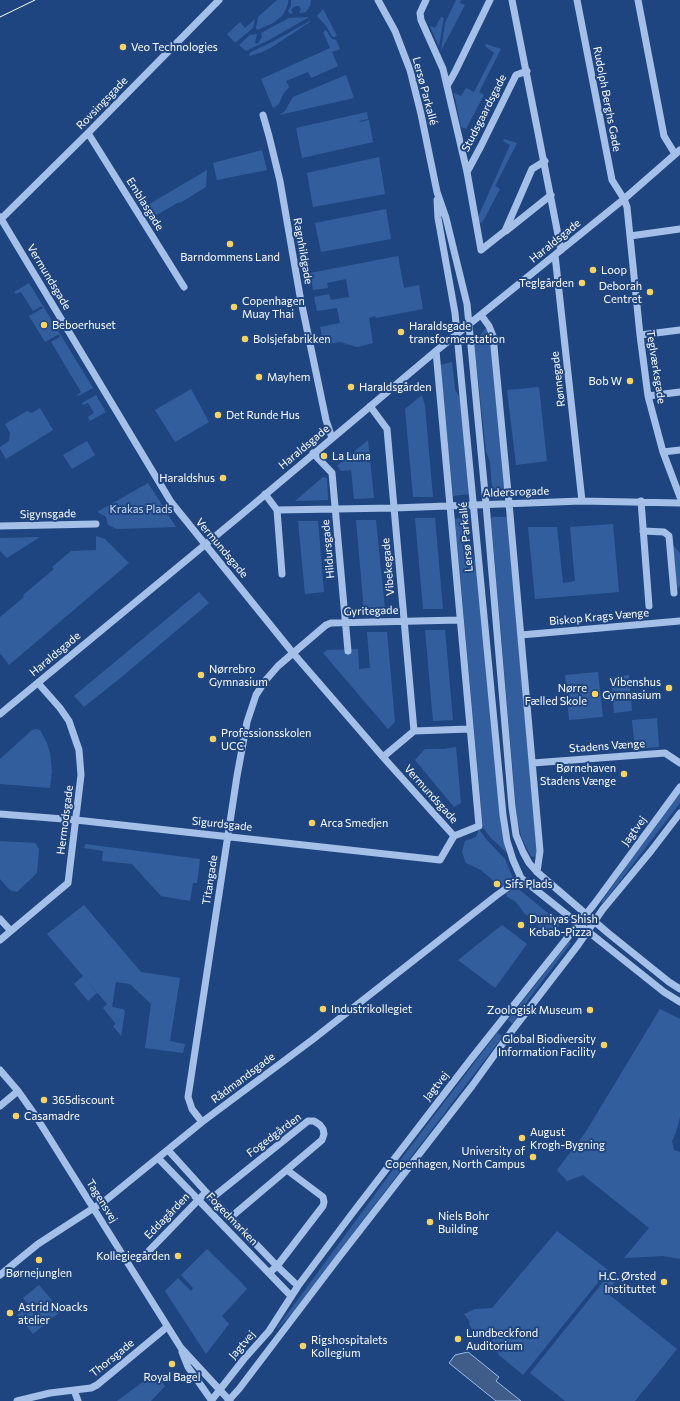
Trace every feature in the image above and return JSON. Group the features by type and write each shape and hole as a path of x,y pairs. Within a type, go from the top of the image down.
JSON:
{"street":[{"name":"Rovsingsgade","path":"0,219 88,133 219,0"},
{"name":"Lersø Parkallé","path":"378,0 395,32 410,70 422,114 437,192 446,218 467,304 512,807 516,835 523,852 537,872 594,921 669,982 680,989"},
{"name":"Studsgaardsgade","path":"426,0 420,13 421,20 443,69 467,172 481,250 551,195"},
{"path":"447,86 490,0"},
{"path":"512,0 545,161 558,253"},
{"name":"Rudolph Berghs Gade","path":"577,0 612,180 624,199"},
{"path":"638,0 664,136 678,152"},
{"name":"Studsgaardsgade","path":"467,172 516,75 527,71"},
{"name":"Ragnhildgade","path":"263,115 280,181 300,296 326,420 332,438"},
{"name":"Emblasgade","path":"88,133 184,287"},
{"name":"Haraldsgade","path":"0,714 436,351 624,199 678,152"},
{"name":"Studsgaardsgade","path":"505,231 532,169 545,161"},
{"name":"Lersø Parkallé","path":"437,192 438,218 455,313 506,841 521,878 664,992 680,1002"},
{"path":"624,199 627,207 630,236 680,229"},
{"name":"Vermundsgade","path":"0,219 171,502 293,653 454,836 440,860"},
{"name":"Teglværksgade","path":"630,236 640,336 648,396 663,452 680,497"},
{"name":"Rønnegade","path":"558,253 582,501"},
{"path":"481,315 489,326 493,336 510,503 520,635 540,851 537,872"},
{"path":"640,336 680,330"},
{"name":"Lersø Parkallé","path":"436,351 479,826 454,836"},
{"path":"648,396 680,392"},
{"name":"Vibekegade","path":"370,406 387,429 414,731"},
{"path":"663,452 680,450"},
{"name":"Hildursgade","path":"313,454 332,474 348,651"},
{"path":"265,494 277,510 282,574"},
{"name":"Aldersrogade","path":"277,510 394,508 582,501 641,501 680,503"},
{"path":"641,501 649,606"},
{"name":"Sigynsgade","path":"0,526 96,524"},
{"path":"643,531 664,532 669,536 674,593"},
{"name":"Gyritegade","path":"293,653 326,625 331,623 403,620 460,620"},
{"name":"Biskop Krags Vænge","path":"520,635 680,621"},
{"name":"Titangade","path":"202,1122 192,1109 188,1097 247,722 256,695 265,681 278,666 293,653"},
{"name":"Hermodsgade","path":"0,940 68,882 81,775 79,750 69,721 60,708 38,683"},
{"path":"383,757 414,731 470,728"},
{"name":"Stadens Vænge","path":"533,763 666,753 680,763"},
{"name":"Jagtvej","path":"212,1401 244,1359 269,1331 298,1286 351,1215 467,1064 586,914 680,787"},
{"path":"229,1401 240,1389 340,1256 472,1086 511,1032 588,932 603,909 680,813"},
{"name":"Sigurdsgade","path":"0,814 76,820 440,860"},
{"name":"Rådmandsgade","path":"0,1275 38,1244 106,1200 202,1122 306,1044 497,895 521,878"},
{"path":"0,919 11,931"},
{"name":"Tagensvej","path":"0,1070 18,1091 35,1115 181,1348 220,1389 229,1401"},
{"path":"0,1106 18,1091"},
{"name":"Fogedgården","path":"212,1198 308,1121 314,1121 320,1125 323,1129 322,1140 231,1216"},
{"name":"Fogedmarken","path":"168,1150 206,1192 298,1286"},
{"name":"Fogedmarken","path":"158,1158 291,1296"},
{"path":"269,1274 277,1266 323,1206 324,1202 323,1197 287,1170"},
{"name":"Eddagården","path":"144,1256 206,1192"},
{"name":"Thorsgade","path":"17,1401 45,1394 91,1388 97,1385 167,1327"},
{"name":"Tagensvej","path":"181,1348 188,1367 212,1401"},
{"path":"74,1390 78,1401"}],"green space":[{"path":"277,0 288,0 288,4 283,15 273,23 257,30 258,17"},
{"path":"291,0 311,0 310,6 306,12 299,13 301,9 299,6 296,6 291,9 293,13 290,14 288,11 291,6"},
{"path":"456,0 461,0 460,3 465,5 441,51 445,23"},
{"path":"323,9 337,36 332,36 317,16"},
{"path":"309,17 271,39 246,51 239,45 250,35 257,34 255,42 256,44 258,43 262,37 261,33 289,18"},
{"path":"441,17 444,18 439,47 430,26 435,28"},
{"path":"255,19 253,28 235,43 227,34 240,22 245,28"},
{"path":"310,21 272,47 250,56 249,54 251,52"},
{"path":"326,30 331,38 336,40 340,49 332,52 338,66 311,78 308,72 286,81 289,87 283,94 279,104 273,108 261,79 330,48 323,32"},
{"path":"486,44 501,49 479,92 484,95 466,129 461,127 454,93 461,96 466,88 474,92 494,53 485,46"},
{"path":"346,75 354,98 279,115 285,111 293,97"},
{"path":"367,112 368,119 359,121 369,120 373,142 302,158 296,128"},
{"path":"504,139 517,143 495,186 500,189 482,223 478,221 479,215 510,145 503,141"},
{"path":"262,150 267,170 217,180 213,163"},
{"path":"379,157 385,194 313,207 307,173"},
{"path":"207,170 206,187 153,217 153,219 146,206"},
{"path":"386,209 391,239 321,252 315,223"},
{"path":"398,256 404,288 419,285 423,309 369,318 373,343 357,347 340,342 324,345 320,327 340,323 337,308 317,311 314,297 329,294 331,300 349,297 346,279 327,283 328,288 313,290 310,273"},
{"path":"29,283 93,388 78,396 77,395 81,392 51,342 60,337 59,334 45,342 29,316 43,308 42,306 33,311 21,292 16,294 14,292"},
{"path":"486,328 490,338 505,498 493,499 490,462 486,451 474,343"},
{"path":"452,362 455,389 460,399 469,494 453,496 440,365"},
{"path":"539,387 547,461 516,465 507,390"},
{"path":"191,389 209,422 175,442 155,410"},
{"path":"96,395 106,412 90,421 88,417 94,413 88,403 83,405 82,403"},
{"path":"422,395 425,406 433,497 413,497 405,409"},
{"path":"40,408 53,430 6,459 0,449 0,447 9,441 10,433 5,424 27,411 32,413"},
{"path":"368,440 374,498 354,499 351,470 341,471 337,466"},
{"path":"87,441 95,455 72,469 63,455"},
{"path":"323,477 327,478 328,500 295,501"},
{"name":"Krakas Plads","path":"148,483 176,527 117,529 108,525 105,516 97,512"},
{"path":"492,517 507,517 537,854 534,857 531,856 522,839 517,819"},
{"path":"415,518 435,518 443,609 423,609"},
{"path":"464,518 468,522 471,550 476,562 501,825 507,853 483,828 455,519"},
{"path":"356,520 376,520 385,610 364,611"},
{"path":"298,521 318,521 324,592 305,594"},
{"path":"613,524 619,592 535,599 528,527 557,527 563,583 575,581 570,527"},
{"path":"96,536 105,539 129,563 9,665 1,654 0,655 0,617 24,597 23,595 54,569 52,567 71,551 96,550"},
{"path":"40,537 7,558 0,551 0,538"},
{"path":"673,545 680,553 680,586 677,589"},
{"path":"199,592 209,603 84,707 74,696"},
{"path":"425,630 445,630 453,720 433,721"},
{"path":"367,632 387,632 395,722 388,729 323,653 327,650 358,649 359,669 370,668"},
{"path":"598,672 603,717 569,720 565,675"},
{"path":"629,675 632,711 614,713 611,677"},
{"path":"657,718 659,747 635,749 632,720"},
{"path":"32,730 40,730 47,743 50,753 52,771 50,788 0,784 0,759"},
{"path":"456,747 461,803 454,807 415,760 425,749 444,749"},
{"path":"680,793 680,803 603,903 601,902 622,873 639,845"},
{"path":"479,829 486,839 505,859 513,878 503,887 497,884 481,870 466,863 462,852 465,841 476,837"},
{"path":"0,841 35,843 39,849 37,873 17,892 10,890 0,879"},
{"path":"85,844 200,859 197,883 193,883 190,901 161,896 132,864 102,861 103,851 84,848"},
{"path":"516,887 559,922 560,924 555,932 544,931 534,920 525,914 515,901 507,897 506,894"},
{"path":"84,905 141,972 180,978 170,1041 185,1044 183,1053 145,1048 151,1004 130,984 116,982 112,1007 123,1009 125,1011 121,1036 113,1026 116,1024 103,1008 107,1004 47,934"},
{"path":"502,925 527,944 495,988 458,960"},
{"path":"569,942 571,943 528,1000 513,1024 508,1020"},
{"path":"83,976 97,993 88,1001 74,984"},
{"path":"660,1009 680,1019 680,1117 672,1141 674,1150 680,1152 680,1259 663,1256 624,1258 649,1228 583,1175 567,1181 557,1170 585,1133"},
{"path":"497,1033 503,1036 294,1311 277,1328 395,1167"},
{"path":"557,1231 608,1270 523,1375 499,1355 488,1329 476,1336 469,1324 470,1322 464,1314 475,1309 492,1308"},
{"path":"207,1249 247,1289 222,1316 229,1324 206,1354 165,1291 178,1278 191,1291 193,1288 181,1275"},
{"path":"608,1276 615,1282 607,1293 677,1349 635,1401 565,1401 530,1373"},
{"path":"39,1285 61,1311 33,1334 17,1315 29,1305 23,1298"},
{"path":"155,1373 165,1386 151,1401 117,1401"}],"shaded area":[{"path":"468,1352 499,1377 496,1381 521,1401 496,1401 449,1363 455,1355"}],"tram line":[{"path":"0,17 35,0"}],"place":[{"name":"Veo Technologies","path":"123,47"},
{"name":"Barndommens Land","path":"230,244"},
{"name":"Loop","path":"593,270"},
{"name":"Teglgården","path":"582,283"},
{"name":"Deborah Centret","path":"650,292"},
{"name":"Copenhagen Muay Thai","path":"234,307"},
{"name":"Beboerhuset","path":"44,325"},
{"name":"Haraldsgade transformerstation","path":"401,332"},
{"name":"Bolsjefabrikken","path":"245,339"},
{"name":"Mayhem","path":"259,377"},
{"name":"Bob W","path":"630,381"},
{"name":"Haraldsgården","path":"351,387"},
{"name":"Det Runde Hus","path":"218,415"},
{"name":"La Luna","path":"324,456"},
{"name":"Haraldshus","path":"223,478"},
{"name":"Nørrebro Gymnasium","path":"201,675"},
{"name":"Vibenshus Gymnasium","path":"669,688"},
{"name":"Nørre Fælled Skole","path":"595,694"},
{"name":"Professionsskolen UCC","path":"213,739"},
{"name":"Børnehaven Stadens Vænge","path":"624,774"},
{"name":"Arca Smedjen","path":"312,823"},
{"name":"Sifs Plads","path":"497,884"},
{"name":"Duniyas Shish Kebab-Pizza","path":"521,925"},
{"name":"Industrikollegiet","path":"323,1009"},
{"name":"Zoologisk Museum","path":"590,1010"},
{"name":"Global Biodiversity Information Facility","path":"604,1045"},
{"name":"365discount","path":"44,1100"},
{"name":"Casamadre","path":"16,1116"},
{"name":"August Krogh-Bygning","path":"522,1138"},
{"name":"University of Copenhagen, North Campus","path":"533,1157"},
{"name":"Niels Bohr Building","path":"430,1222"},
{"name":"Kollegiegården","path":"178,1256"},
{"name":"Børnejunglen","path":"39,1260"},
{"name":"H.C. Ørsted Instituttet","path":"664,1282"},
{"name":"Astrid Noacks atelier","path":"10,1313"},
{"name":"Lundbeckfond Auditorium","path":"458,1339"},
{"name":"Rigshospitalets Kollegium","path":"303,1346"},
{"name":"Royal Bagel","path":"172,1364"}]}
